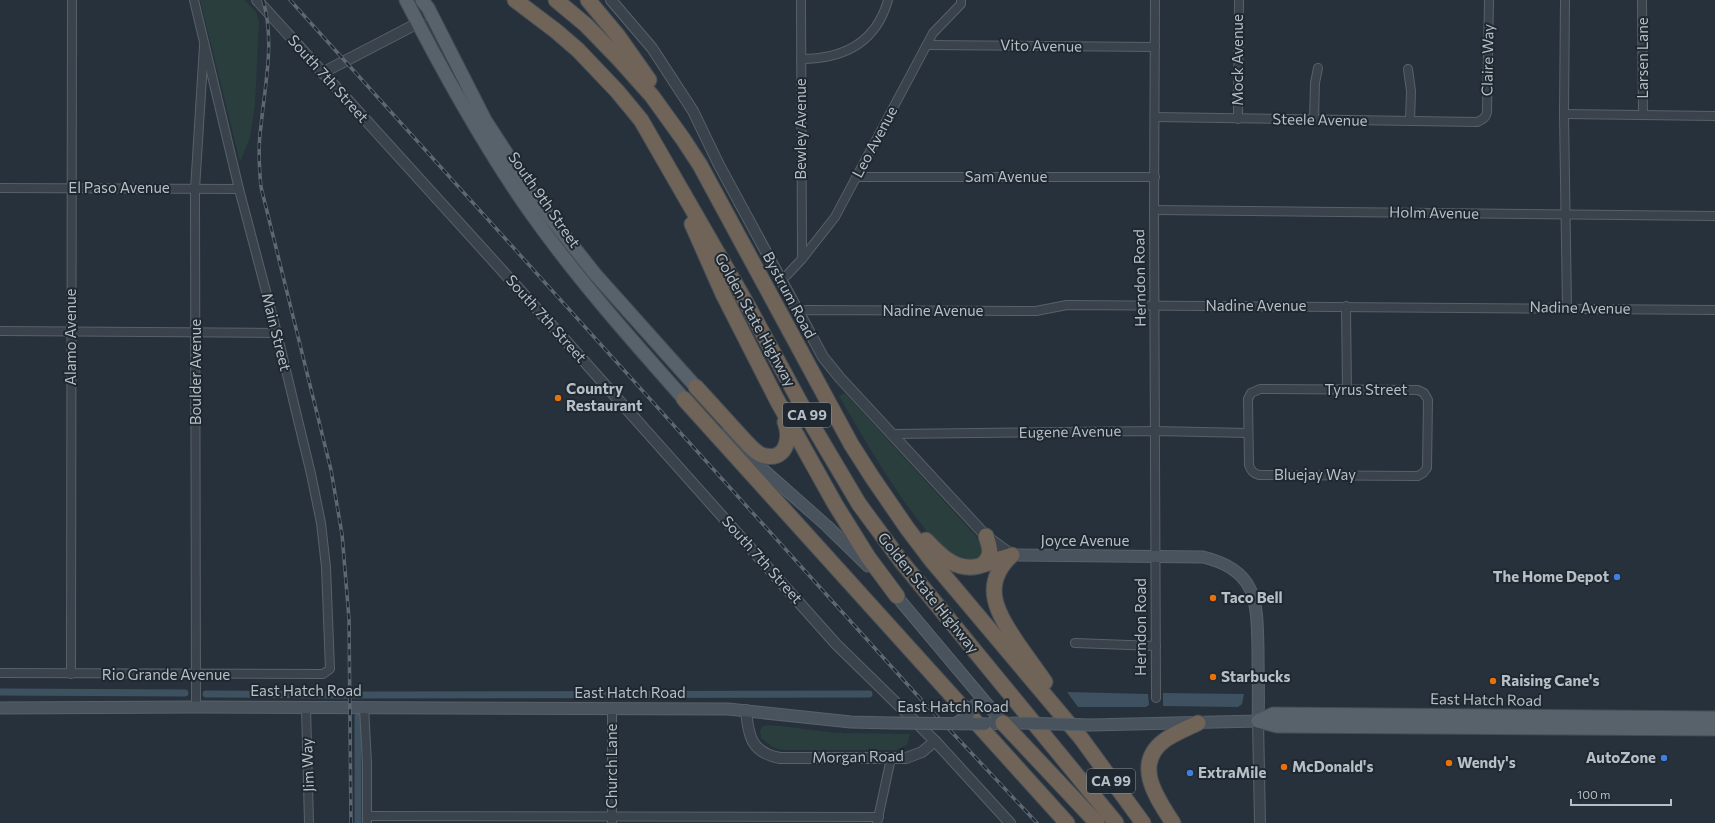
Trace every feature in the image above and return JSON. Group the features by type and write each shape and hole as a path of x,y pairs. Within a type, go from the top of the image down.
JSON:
{"highway":[{"name":"Golden State Highway","path":"515,0 556,31 603,75 642,120 748,306 814,428 859,504 901,562 1116,823"},
{"name":"Golden State Highway","path":"556,0 586,26 636,78 666,115 700,165 851,444 872,477 932,562 1081,738 1143,823"},
{"path":"588,0 618,36 669,106 700,165"},
{"path":"666,160 723,294 777,400 842,515 868,557 896,596"},
{"path":"696,387 752,448 763,456 773,457 777,455 788,443 789,434 787,426 777,400"},
{"path":"684,399 1067,823"},
{"path":"872,477 944,557 956,564 964,566 979,566 986,562 1012,555"},
{"path":"986,536 990,557 986,562"},
{"path":"1012,555 1002,564 997,575 994,593 996,608 1003,622 1058,700 1081,738"},
{"path":"1172,823 1151,784 1148,775 1150,764 1159,746 1166,740 1198,723"},
{"path":"1003,724 1097,823"}],"main road":[{"name":"South 9th Street","path":"406,0 477,130 533,205 586,286 684,399"},
{"path":"418,23 421,15 419,0"},
{"name":"South 9th Street","path":"422,0 428,8 485,120 533,205 696,387"},
{"path":"684,399 827,526 896,596 1003,724"},
{"name":"Joyce Avenue","path":"1012,555 1157,556"},
{"path":"1157,556 1194,556 1218,561 1233,568 1246,582 1255,599 1258,620 1258,721"},
{"path":"955,724 967,716 974,704 973,693 969,682"},
{"name":"East Hatch Road","path":"0,708 364,707 746,710 851,722 892,723 1022,723 1091,725 1258,721 1277,726 1715,730"},
{"name":"East Hatch Road","path":"1258,721 1273,714 1715,718"}],"street":[{"name":"Alamo Avenue","path":"71,674 70,188 72,0"},
{"name":"Main Street","path":"194,0 239,189 277,333 311,474 321,523 326,567 330,669"},
{"name":"South 7th Street","path":"257,0 566,341 836,644 934,741"},
{"name":"Bystrum Road","path":"611,0 652,48 693,111 719,165 815,344 827,362 986,536 1012,555"},
{"name":"Bewley Avenue","path":"801,0 802,258"},
{"path":"801,59 816,59 835,56 856,46 876,27 882,18 888,0"},
{"name":"Leo Avenue","path":"780,279 787,275 835,217 933,33 961,4 961,0"},
{"name":"Herndon Road","path":"1155,0 1154,210 1157,556 1156,698"},
{"name":"Mock Avenue","path":"1238,119 1239,0"},
{"name":"Claire Way","path":"1484,118 1487,112 1489,0"},
{"path":"1565,0 1564,114 1567,308"},
{"name":"Larsen Lane","path":"1642,0 1643,115"},
{"path":"322,73 418,23 428,27 452,72 460,82 475,108 485,120"},
{"name":"Boulder Avenue","path":"196,707 195,189 204,38"},
{"name":"Vito Avenue","path":"927,45 1155,47"},
{"path":"1314,120 1315,83 1318,68"},
{"path":"1408,69 1411,91 1410,121"},
{"path":"1564,114 1715,116"},
{"name":"Steele Avenue","path":"1155,117 1477,122 1484,118"},
{"name":"Sam Avenue","path":"856,177 1155,178"},
{"name":"El Paso Avenue","path":"0,188 239,189"},
{"name":"Holm Avenue","path":"1154,210 1715,216"},
{"name":"Nadine Avenue","path":"799,314 806,310 1036,311 1067,305 1715,310"},
{"path":"1346,306 1347,390"},
{"path":"0,331 277,333"},
{"name":"Tyrus Street","path":"1248,433 1248,399 1251,394 1260,389 1418,390 1424,393 1428,400 1428,464 1425,472"},
{"name":"Eugene Avenue","path":"893,434 1156,431 1248,433"},
{"name":"Bluejay Way","path":"1248,433 1248,465 1251,471 1259,475 1418,476 1425,472"},
{"path":"1075,643 1156,646"},
{"name":"Rio Grande Avenue","path":"0,673 196,675 322,674 330,669"},
{"name":"Jim Way","path":"306,707 309,823"},
{"path":"364,707 367,763 367,819 878,820 891,758"},
{"name":"Church Lane","path":"612,709 612,820"},
{"name":"Morgan Road","path":"746,710 748,731 753,743 764,753 780,758 906,758 922,752 934,741"},
{"path":"1258,721 1260,823"},
{"path":"934,741 1010,823"}],"green space":[{"path":"200,0 245,0 257,14 259,22 255,105 250,138 240,162"},
{"path":"845,393 975,535 982,546 982,555 980,557 970,561 963,561 942,549 910,510 868,446 839,396"},
{"path":"766,725 836,733 910,734 907,745 896,750 782,750 772,747 761,738 760,731 762,727"}],"water":[{"path":"1067,692 1148,694 1149,705 1146,707 1078,707"},
{"path":"1163,693 1244,694 1242,704 1238,707 1163,706"}],"waterway":[{"path":"0,692 185,693"},
{"path":"206,694 347,695"},
{"path":"354,695 869,694"},
{"path":"358,716 358,823"}],"railway":[{"path":"263,0 267,16 269,47 267,78 259,141 261,187 331,470 342,534 349,619 351,823"},
{"path":"290,0 917,695 1037,823"}],"place":[{"name":"Country Restaurant","path":"558,398"},
{"name":"The Home Depot","path":"1617,577"},
{"name":"Taco Bell","path":"1213,598"},
{"name":"Starbucks","path":"1213,677"},
{"name":"Raising Cane's","path":"1493,681"},
{"name":"AutoZone","path":"1664,758"},
{"name":"Wendy's","path":"1449,763"},
{"name":"McDonald's","path":"1284,767"},
{"name":"ExtraMile","path":"1190,773"}]}
